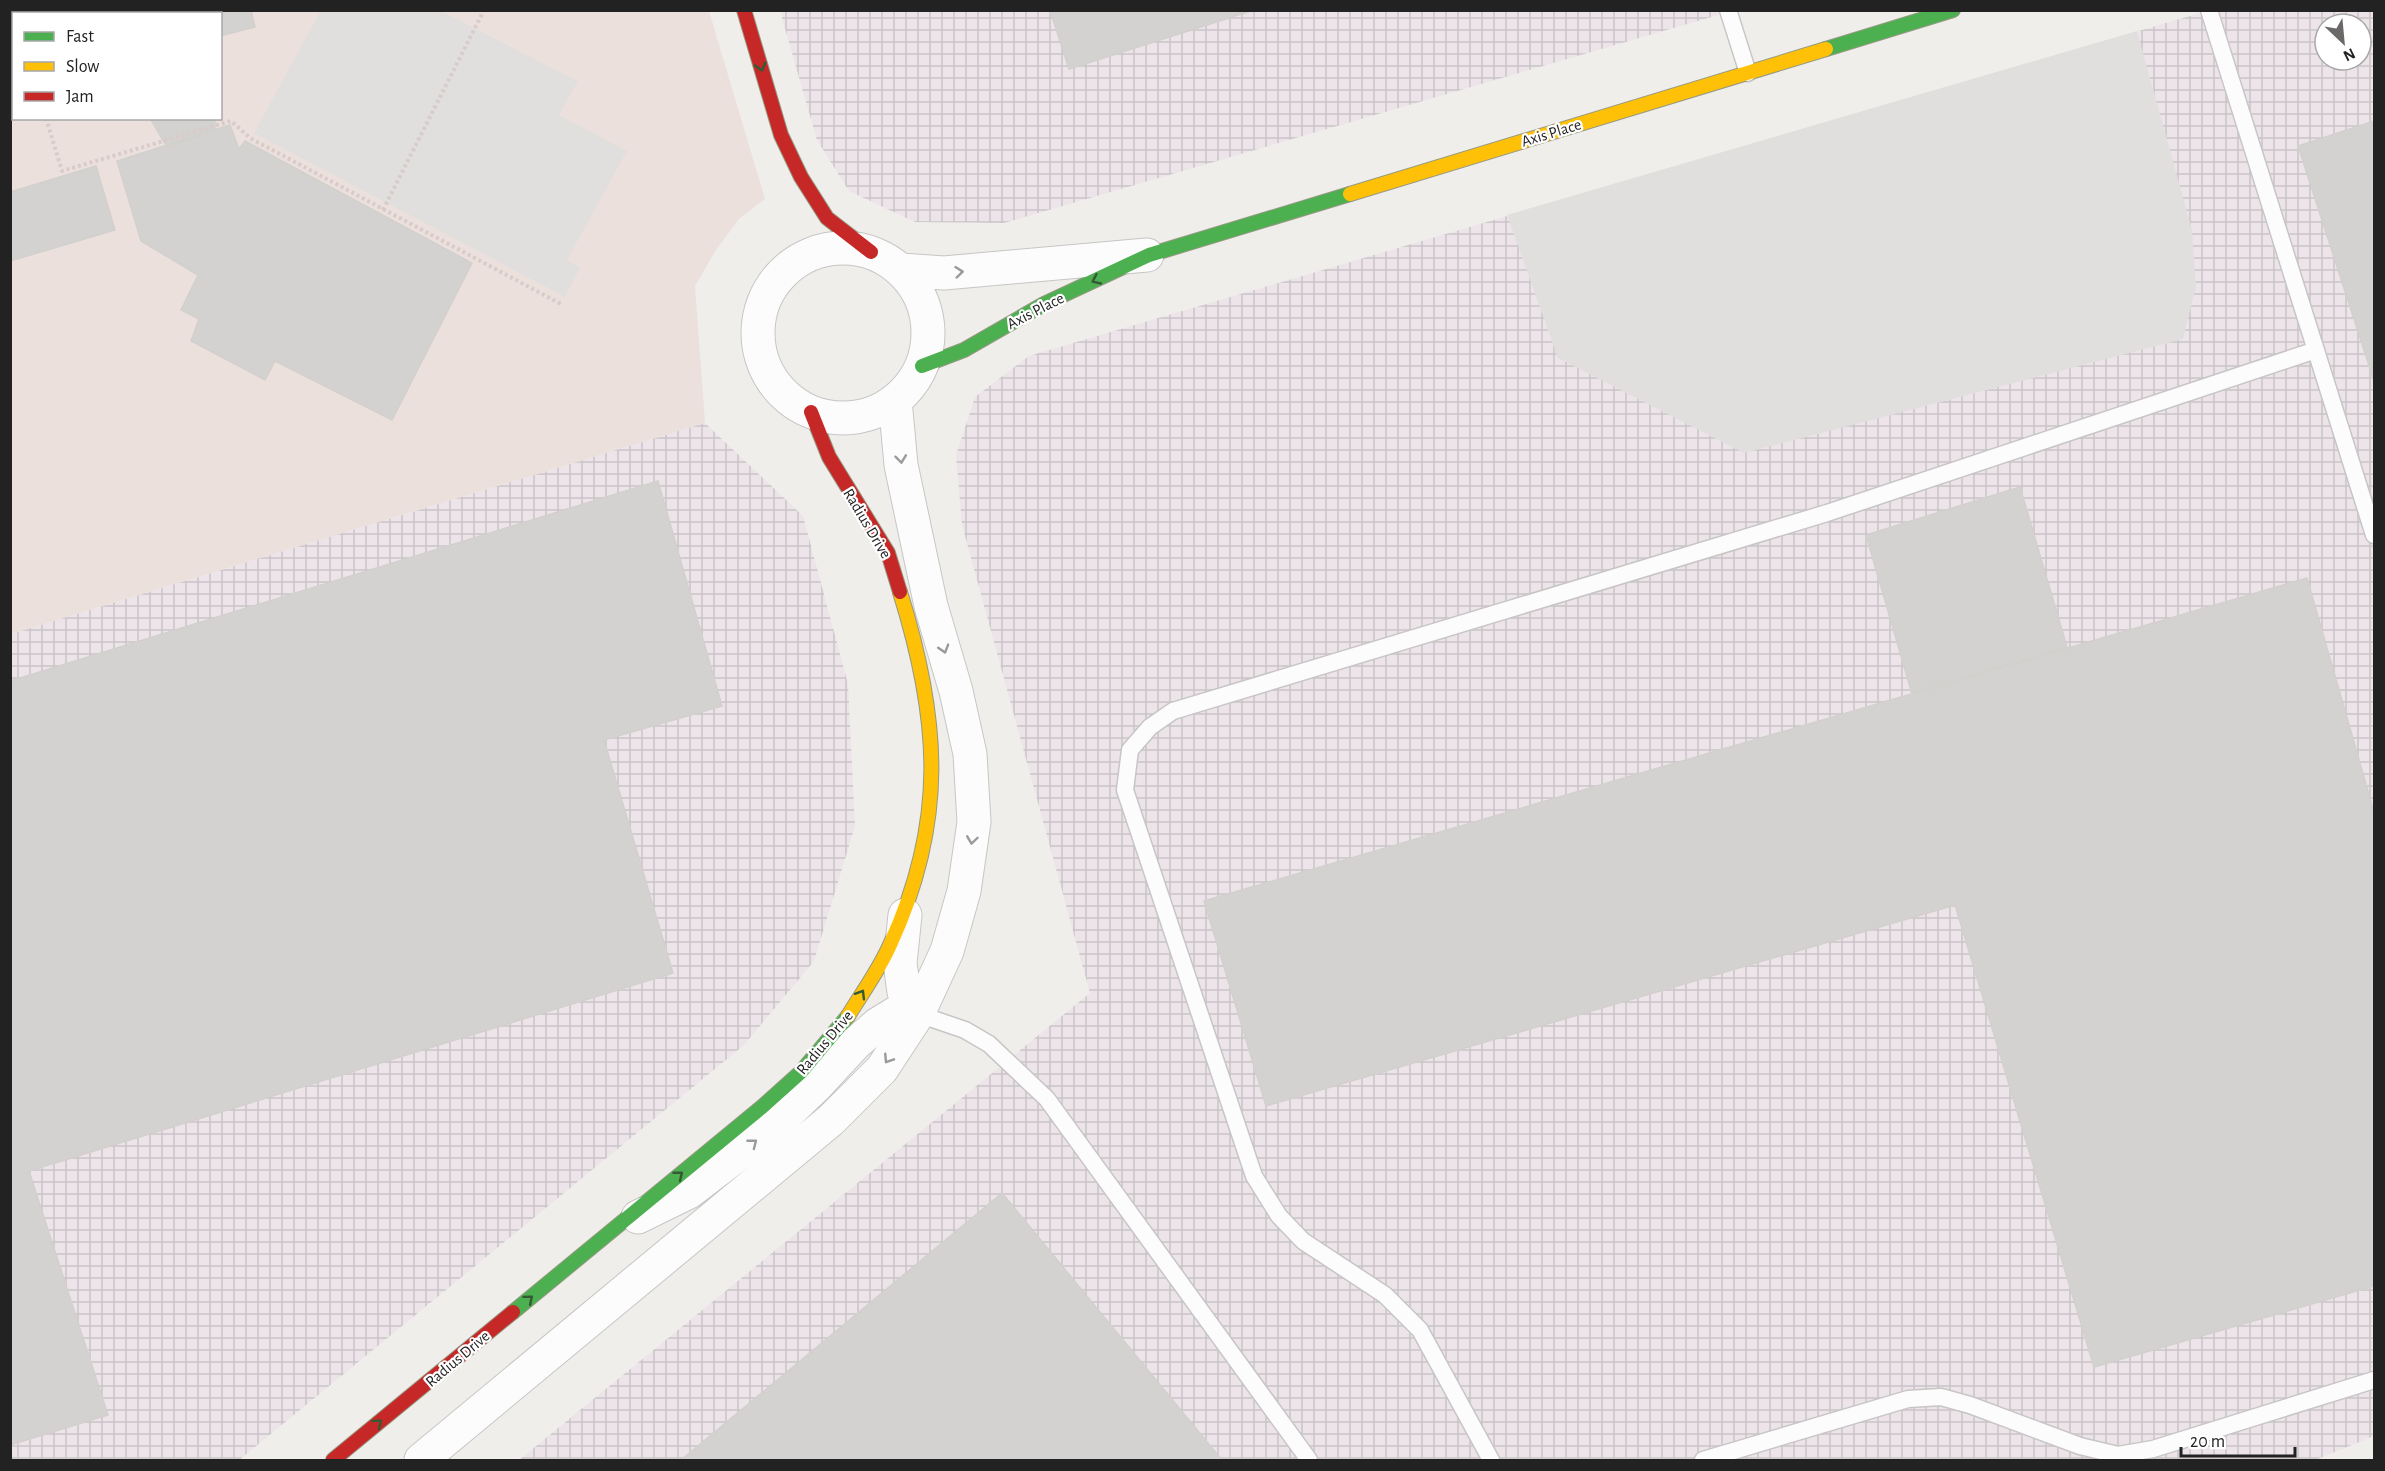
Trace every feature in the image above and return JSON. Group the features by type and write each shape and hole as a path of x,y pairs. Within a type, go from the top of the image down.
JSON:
{"main road":[{"path":"744,10 781,135 801,177 827,218 871,252"},
{"name":"Axis Place","path":"922,366 964,350 1044,304 1149,255 1953,10"},
{"name":"Radius Drive","path":"333,1461 762,1107 801,1072 846,1019 889,947 916,880 930,813 932,741 923,680 906,608 888,553 829,458 811,412"}],"street":[{"path":"848,247 871,252 887,259 901,270 917,290 927,315 928,341 922,366 911,384 895,400 876,411 855,417 833,418 811,412 793,403 778,389 766,372 759,353 757,333 760,311 768,290 783,272 802,258 824,249 848,247"},
{"name":"Axis Place","path":"901,270 944,273 1149,255"},
{"name":"Radius Drive","path":"412,1461 431,1453 831,1120 882,1069 918,1014 947,951 964,891 974,822 970,754 956,691 931,606 901,465 895,400"},
{"path":"906,904 900,963 904,992 918,1014"},
{"path":"615,1228 689,1192 753,1143 817,1085 856,1043 878,1024 896,1013 918,1014"}],"lane":[{"path":"1728,10 1748,73"},
{"path":"2209,10 2374,536"},
{"path":"1491,1461 1420,1330 1385,1295 1303,1241 1278,1216 1254,1176 1125,790 1130,750 1150,727 1173,711 1827,513 2316,350"},
{"path":"918,1014 965,1030 989,1044 1047,1099 1309,1461"},
{"path":"1702,1461 1908,1399 1941,1397 1970,1405 2080,1446 2118,1455 2153,1449 2374,1380"}],"path":[{"path":"383,210 484,10"},
{"path":"47,120 62,171 231,121 250,138 561,304"}],"shaded area":[{"path":"321,10 441,11 578,81 559,115 627,151 567,260 580,268 565,297 254,133"},
{"path":"11,11 709,11 765,199 739,219 716,250 695,286 705,423 11,634"},
{"path":"780,11 1732,11 1004,223 915,222 849,191 817,140"},
{"path":"2207,11 2374,11 2374,1436 2315,1460 519,1460 1090,993 962,525 956,455 975,397 1029,356"},
{"path":"2137,31 2192,230 2196,286 2183,339 1744,453 1558,358 1507,215"},
{"path":"705,423 803,516 848,684 855,826 814,961 744,1045 239,1460 11,1460 11,634"}],"building":[{"path":"30,10 251,10 255,27 222,35 222,12 30,12"},
{"path":"1050,10 1254,10 1069,69"},
{"path":"151,120 215,120 215,130 167,147"},
{"path":"2374,121 2374,381 2298,146"},
{"path":"230,125 239,149 245,141 472,263 392,420 275,361 265,380 191,341 199,319 181,310 198,275 141,241 117,161"},
{"path":"96,166 115,230 10,261 10,192"},
{"path":"658,481 722,706 604,740 673,973 29,1171 108,1415 10,1445 10,681"},
{"path":"2020,487 2067,647 1912,694 1866,535"},
{"path":"2307,578 2374,812 2374,1286 2094,1367 1955,905 1266,1106 1204,901"},
{"path":"1002,1193 1222,1460 681,1460"}],"traffic: fast":[{"path":"1826,49 1953,10"},
{"path":"922,366 964,350 1044,304 1149,255 1350,194"},
{"path":"513,1312 762,1107 801,1072 848,1016"}],"traffic: slow":[{"path":"1350,194 1826,49"},
{"path":"848,1016 890,945 908,899 921,856 929,813 931,770 929,727 923,684 900,592"}],"traffic: jam":[{"path":"744,10 781,135 801,177 827,218 871,252"},
{"path":"811,412 829,457 888,553 900,592"},
{"path":"333,1460 513,1312"}]}
